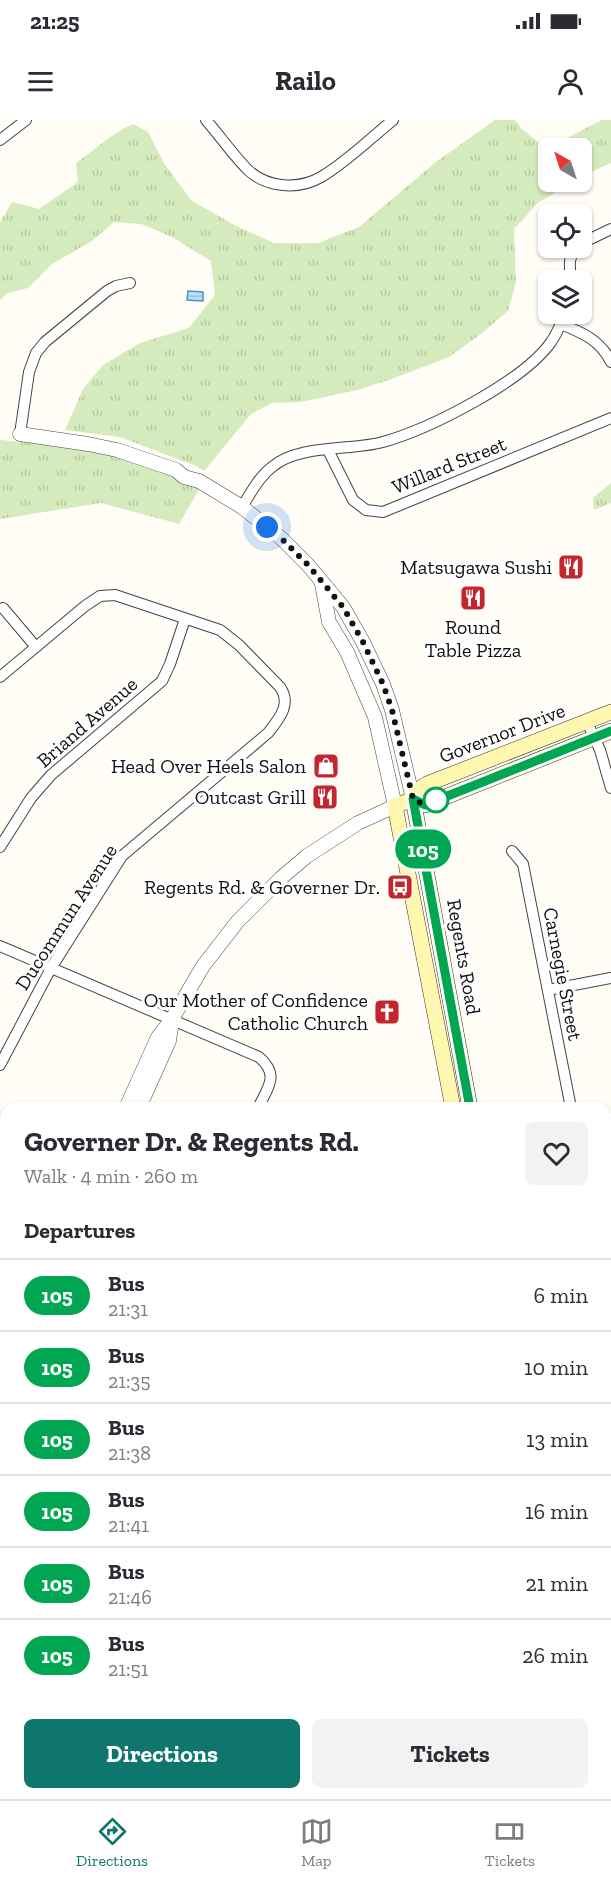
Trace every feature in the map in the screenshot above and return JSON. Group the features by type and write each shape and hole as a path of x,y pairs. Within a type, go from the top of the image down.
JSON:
{"main road":[{"name":"Governor Drive","path":"395,806 413,799 427,784 611,712"},
{"name":"Governor Drive","path":"413,799 425,805 611,731"},
{"name":"Regents Road","path":"413,799 469,1102"},
{"name":"Regents Road","path":"395,806 452,1102"}],"street":[{"path":"0,140 26,120"},
{"path":"207,120 249,171 268,182 284,186 302,185 321,178 393,120"},
{"path":"592,239 611,230"},
{"path":"20,434 28,372 40,348 107,291 116,286 130,284"},
{"path":"242,507 272,466 290,457 382,442 468,405 501,385 534,360 550,343 560,324"},
{"path":"571,324 591,337 605,350 611,362"},
{"name":"Willard Street","path":"328,450 353,500 366,510 383,512 611,418"},
{"name":"Regents Road","path":"20,434 88,444 145,459 199,482 242,507 281,538 308,565 343,607 383,684 400,737 413,799"},
{"name":"Regents Road","path":"322,584 329,622 346,652 375,717 395,806"},
{"path":"0,677 85,606 100,597 115,595 185,618"},
{"path":"3,608 36,646"},
{"name":"Ducommun Avenue","path":"0,1065 51,968 122,856 268,733 280,718 285,705 285,694 280,687 239,645 220,630 185,618"},
{"name":"Briand Avenue","path":"0,847 31,798 51,775 162,681 185,618"},
{"path":"587,722 611,788"},
{"name":"Governor Drive","path":"129,1102 158,1037 172,1019 220,942 258,900 307,856 358,823 395,806"},
{"name":"Carnegie Street","path":"512,851 523,864 570,1102"},
{"path":"0,946 259,1057 268,1065 271,1072 271,1080 261,1102"},
{"path":"548,990 611,978"},
{"name":"Governor Drive","path":"142,1102 169,1041 172,1019"}],"green space":[{"path":"495,120 515,120 538,142 538,192 556,192 538,203 514,229 516,282 508,311 449,357 357,390 301,402 272,403 251,414 204,471 120,437 65,430 83,389 103,365 140,343 189,328 215,295 211,261 172,237 141,224 114,222 92,241 52,264 28,288 7,293 0,300 0,222 12,202 39,209 78,182 76,163 133,124 148,132 165,165 192,201 238,227 274,243 318,243 359,227 436,162"},
{"path":"602,120 611,120 611,163 592,172 592,138 567,138"},
{"path":"0,440 52,445 103,454 151,467 200,488 179,524 101,503 0,519"},
{"path":"611,483 611,503 594,510 593,498"}],"water":[{"path":"188,291 203,292 203,301 187,300"}],"bus line":[{"name":"105","path":"469,1102 413,799 425,805 611,731"}],"place":[{"name":"Matsugawa Sushi","path":"571,567"},
{"name":"Round Table Pizza","path":"473,598"},
{"name":"Head Over Heels Salon","path":"326,766"},
{"name":"Outcast Grill","path":"325,797"},
{"name":"Regents Rd. & Governer Dr.","path":"400,887"},
{"name":"Our Mother of Confidence Catholic Church","path":"387,1012"}],"route":[{"path":"267,527 308,565 343,607 383,684 400,737 413,799 425,805 444,797 436,800"}]}
